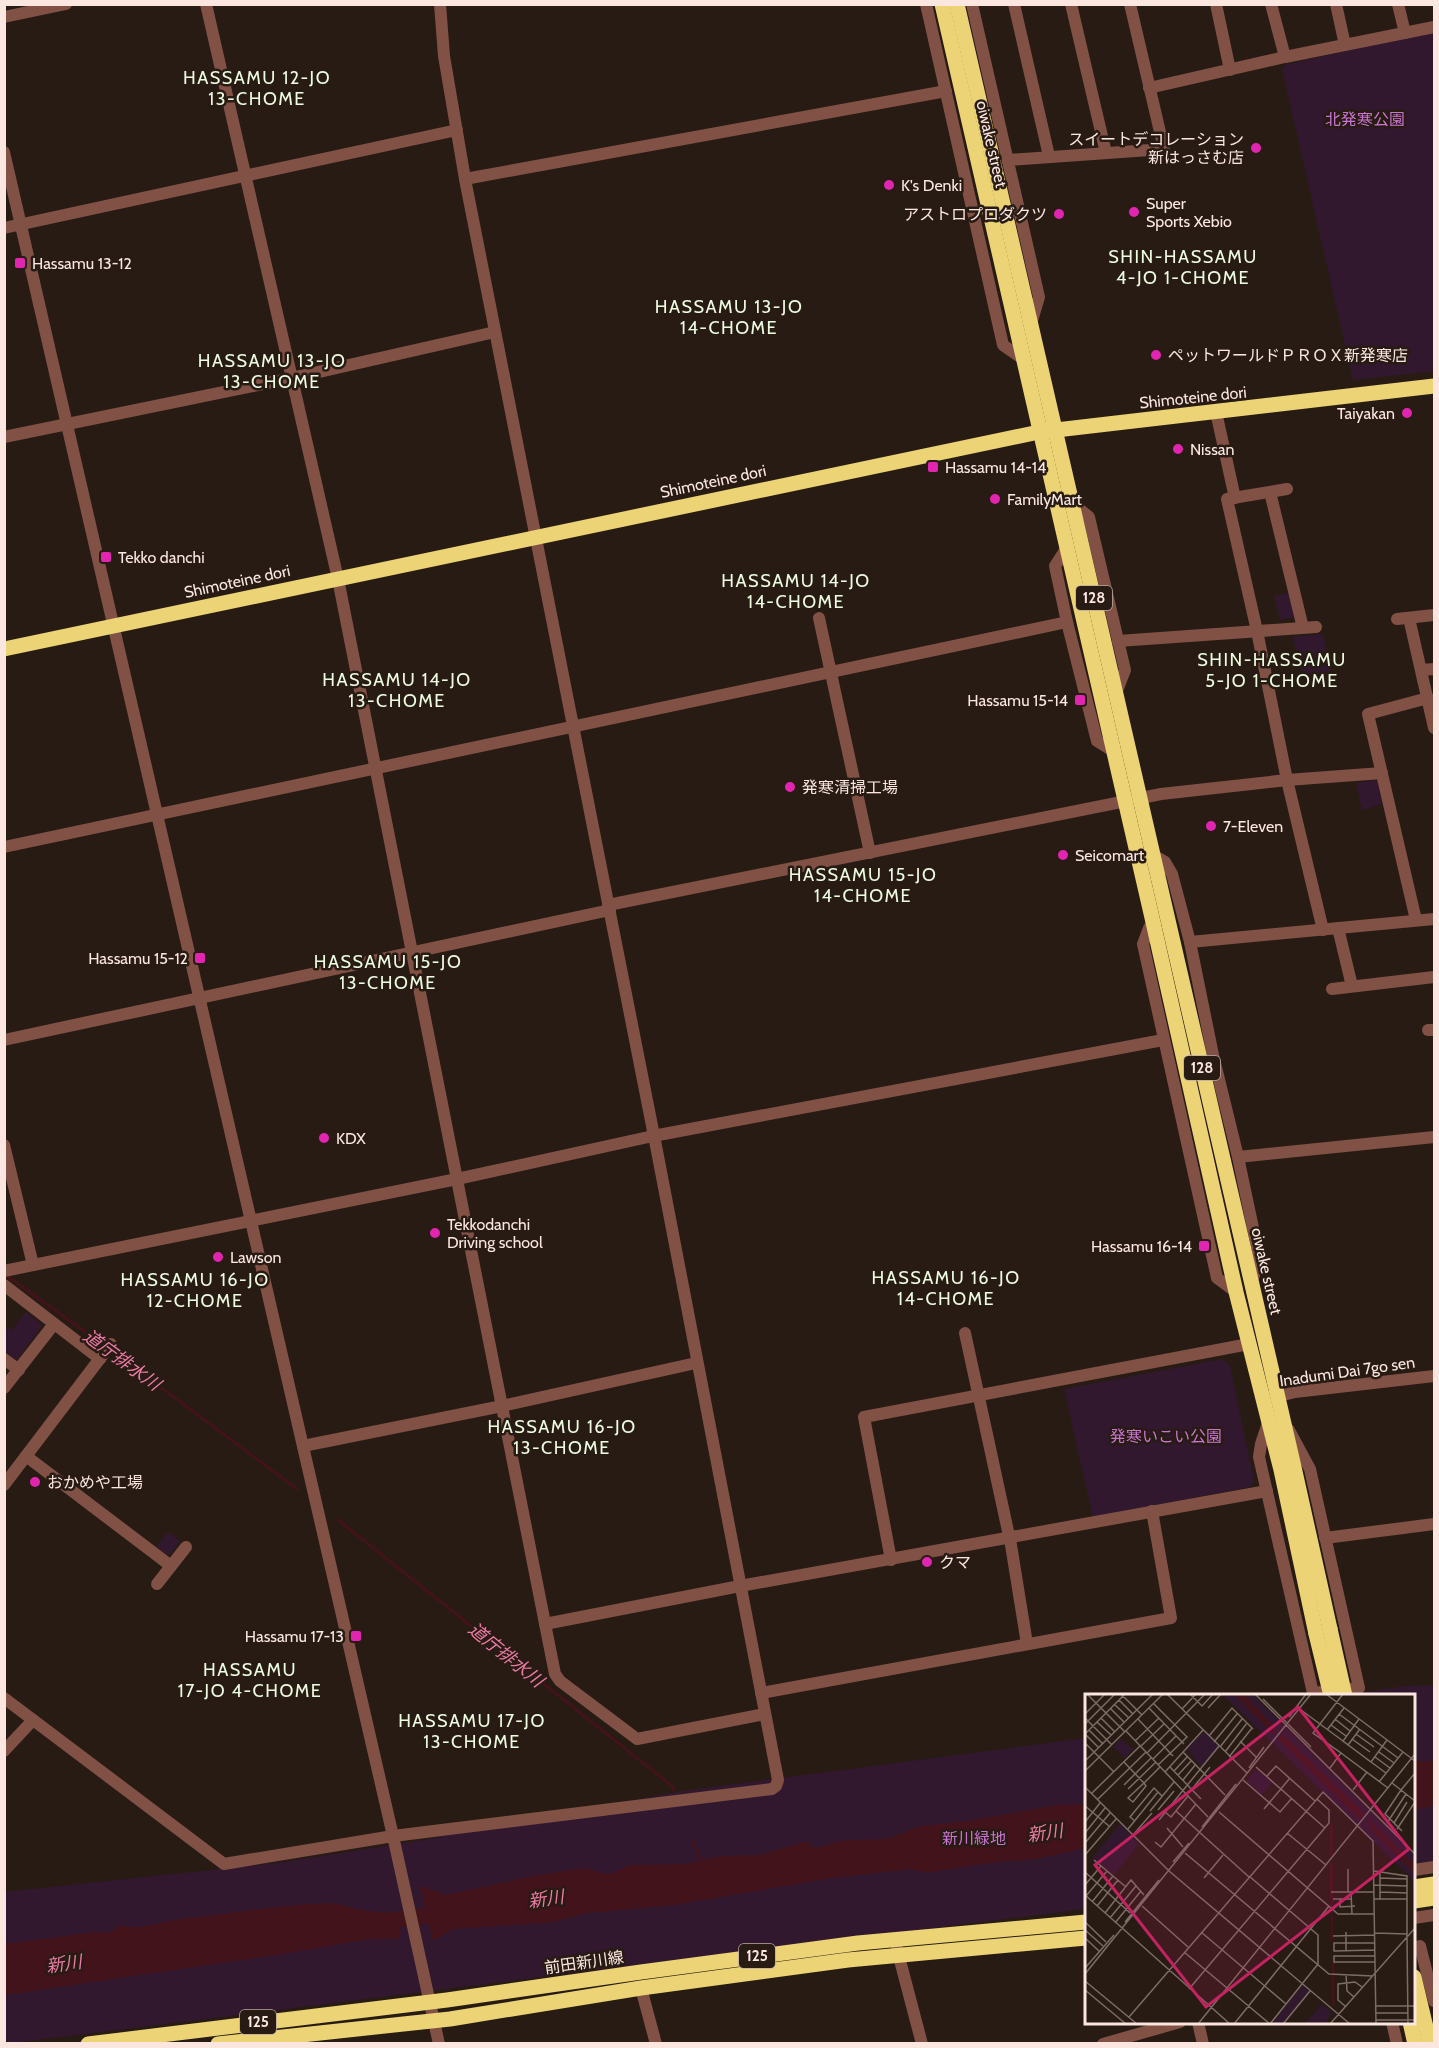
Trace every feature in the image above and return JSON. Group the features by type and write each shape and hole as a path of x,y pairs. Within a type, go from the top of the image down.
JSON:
{"main road":[{"name":"oiwake street","path":"942,4 1039,432"},
{"name":"oiwake street","path":"957,4 1056,430"},
{"name":"Shimoteine dori","path":"4,649 1039,432 1434,386"},
{"name":"128","path":"1056,430 1116,693 1153,922"},
{"name":"128","path":"1039,432 1113,751 1153,855"},
{"name":"oiwake street","path":"1153,855 1251,1282 1270,1398 1323,1632 1331,1694"},
{"name":"oiwake street","path":"1153,922 1236,1292"},
{"name":"128","path":"1236,1292 1249,1344 1270,1398"},
{"name":"oiwake street","path":"1323,1632 1345,1694"},
{"path":"1415,1887 1434,1884"},
{"path":"1415,1901 1434,1898"},
{"name":"前田新川線","path":"218,2043 272,2040 433,2020 896,1947 1085,1922"},
{"name":"前田新川線","path":"88,2043 172,2038 641,1972 896,1947 1085,1938"},
{"path":"1415,1985 1430,2043"},
{"path":"1410,2024 1415,2043"}],"street":[{"path":"4,17 66,4"},
{"path":"206,4 338,579 555,1674 560,1682 637,1739 765,1714"},
{"path":"4,1698 224,1864 393,1836 772,1789 778,1780 465,179 444,56 440,4"},
{"path":"926,4 1003,345 1023,359"},
{"path":"972,4 1039,297 1031,324"},
{"path":"1014,4 1049,156"},
{"path":"1071,4 1106,153"},
{"path":"1008,160 1164,149 1130,4"},
{"path":"1216,4 1230,70"},
{"path":"1272,4 1285,57"},
{"path":"1336,4 1345,45"},
{"path":"1398,4 1405,33"},
{"path":"1149,88 1285,57 1434,27"},
{"path":"465,179 946,91"},
{"path":"4,228 457,130"},
{"path":"4,152 397,1850 439,2043"},
{"path":"4,437 292,378 495,332"},
{"path":"1216,412 1235,498"},
{"path":"1287,489 1227,499 1287,780 1323,930"},
{"path":"1270,492 1303,628"},
{"path":"1072,503 1089,517 1119,641 1125,670 1116,693"},
{"path":"1066,549 1055,567 1067,622 1098,741 1113,751"},
{"path":"1434,615 1403,619 1428,669 1428,698 1434,728"},
{"path":"819,618 870,853"},
{"path":"4,847 1067,622"},
{"path":"1119,641 1316,627"},
{"path":"1416,920 1368,714 1428,698"},
{"path":"4,1040 412,953 609,908 1133,800 1287,780 1382,773"},
{"path":"1153,855 1165,862 1172,874 1190,942 1260,1261 1251,1282"},
{"path":"1190,942 1434,919"},
{"path":"1153,922 1143,944 1163,1040 1217,1278 1236,1292"},
{"path":"1338,928 1352,986"},
{"path":"1332,988 1434,977"},
{"path":"7,1270 457,1179 653,1136 1163,1040"},
{"path":"1238,1156 1434,1137"},
{"path":"4,1145 33,1265"},
{"path":"4,1285 101,1358"},
{"path":"4,1388 54,1324"},
{"path":"965,1333 1009,1538 1027,1644"},
{"path":"7,1478 111,1344"},
{"path":"891,1560 864,1417 1249,1344"},
{"path":"4,1359 19,1370"},
{"path":"303,1446 502,1406 696,1363"},
{"name":"Inadumi Dai 7go sen","path":"1270,1398 1295,1392 1434,1376"},
{"path":"1275,1418 1310,1469 1359,1688 1313,1693 1267,1491 1259,1457 1261,1444 1275,1418"},
{"path":"26,1456 171,1566"},
{"path":"545,1624 740,1586 1267,1491"},
{"path":"761,1693 1171,1618 1152,1511"},
{"path":"1325,1538 1434,1524"},
{"path":"157,1584 186,1547"},
{"path":"4,1751 33,1720"},
{"path":"1415,1870 1434,1867"},
{"path":"1415,1918 1434,1915"},
{"path":"1417,1947 1420,1946 1434,2001"},
{"path":"896,1947 922,2043"},
{"path":"641,1988 656,2043"},
{"path":"1103,2043 1173,2024"},
{"path":"1198,2024 1203,2043"},
{"path":"1392,2024 1397,2043"}],"green space":[{"name":"北発寒公園","path":"1434,31 1434,371 1353,380 1282,69 1285,65"},
{"path":"1289,593 1294,617 1280,620 1274,596"},
{"path":"1323,634 1331,672 1302,675 1293,637"},
{"path":"1376,780 1382,804 1362,810 1356,783"},
{"path":"26,1312 40,1323 41,1327 18,1359 14,1359 5,1351 5,1330 7,1327 12,1330"},
{"name":"発寒いこい公園","path":"1222,1359 1230,1366 1254,1480 1250,1487 1093,1517 1064,1389"},
{"path":"168,1532 180,1541 170,1554 166,1554 156,1547"},
{"path":"1434,1685 1434,1863 1415,1865 1415,1694 1348,1694 1405,1686"},
{"name":"新川緑地","path":"1085,1738 1085,1909 5,2044 4,1892 277,1863 423,1840 682,1791"}],"water":[{"path":"1415,1761 1434,1761 1434,1806 1415,1810"},
{"path":"1085,1804 1085,1848 1037,1859 990,1863 925,1873 912,1869 833,1878 674,1905 587,1913 554,1922 454,1929 433,1941 420,1886 446,1895 533,1876 583,1868 609,1875 630,1865 685,1864 721,1856 760,1855 807,1841 814,1849 837,1841 887,1839 920,1826 968,1821 1057,1805"},
{"path":"334,1903 397,1915 401,1933 398,1939 370,1939 5,1995 5,1944 94,1932 107,1933 121,1925 141,1927 174,1920 294,1905"}],"waterway":[{"name":"道庁排水川","path":"6,1275 105,1346"},
{"name":"道庁排水川","path":"111,1350 297,1489"},
{"name":"道庁排水川","path":"338,1520 672,1786 674,1790"},
{"name":"道庁排水川","path":"693,1841 702,1864"},
{"name":"新川","path":"377,1922 449,1913"}],"place":[{"name":"スイートデコレーション 新はっさむ店","path":"1256,148"},
{"name":"K's Denki","path":"889,185"},
{"name":"Super Sports Xebio","path":"1134,212"},
{"name":"アストロプロダクツ","path":"1059,214"},
{"name":"Hassamu 13-12","path":"20,263"},
{"name":"ペットワールドＰＲＯＸ新発寒店","path":"1156,355"},
{"name":"Taiyakan","path":"1407,413"},
{"name":"Nissan","path":"1178,449"},
{"name":"Hassamu 14-14","path":"933,467"},
{"name":"FamilyMart","path":"995,499"},
{"name":"Tekko danchi","path":"106,557"},
{"name":"Hassamu 15-14","path":"1080,700"},
{"name":"発寒清掃工場","path":"790,787"},
{"name":"7-Eleven","path":"1211,826"},
{"name":"Seicomart","path":"1063,855"},
{"name":"Hassamu 15-12","path":"200,958"},
{"name":"KDX","path":"324,1138"},
{"name":"Tekkodanchi Driving school","path":"435,1233"},
{"name":"Hassamu 16-14","path":"1204,1246"},
{"name":"Lawson","path":"218,1257"},
{"name":"おかめや工場","path":"35,1482"},
{"name":"クマ","path":"927,1562"},
{"name":"Hassamu 17-13","path":"356,1636"}],"district":[{"name":"HASSAMU 12-JO 13-CHOME","path":"257,88"},
{"name":"SHIN-HASSAMU 4-JO 1-CHOME","path":"1183,267"},
{"name":"HASSAMU 13-JO 14-CHOME","path":"729,317"},
{"name":"HASSAMU 13-JO 13-CHOME","path":"272,371"},
{"name":"HASSAMU 14-JO 14-CHOME","path":"796,591"},
{"name":"SHIN-HASSAMU 5-JO 1-CHOME","path":"1272,670"},
{"name":"HASSAMU 14-JO 13-CHOME","path":"397,690"},
{"name":"HASSAMU 15-JO 14-CHOME","path":"863,885"},
{"name":"HASSAMU 15-JO 13-CHOME","path":"388,972"},
{"name":"HASSAMU 16-JO 14-CHOME","path":"946,1288"},
{"name":"HASSAMU 16-JO 12-CHOME","path":"195,1290"},
{"name":"HASSAMU 16-JO 13-CHOME","path":"562,1437"},
{"name":"HASSAMU 17-JO 4-CHOME","path":"250,1680"},
{"name":"HASSAMU 17-JO 13-CHOME","path":"472,1731"}]}
